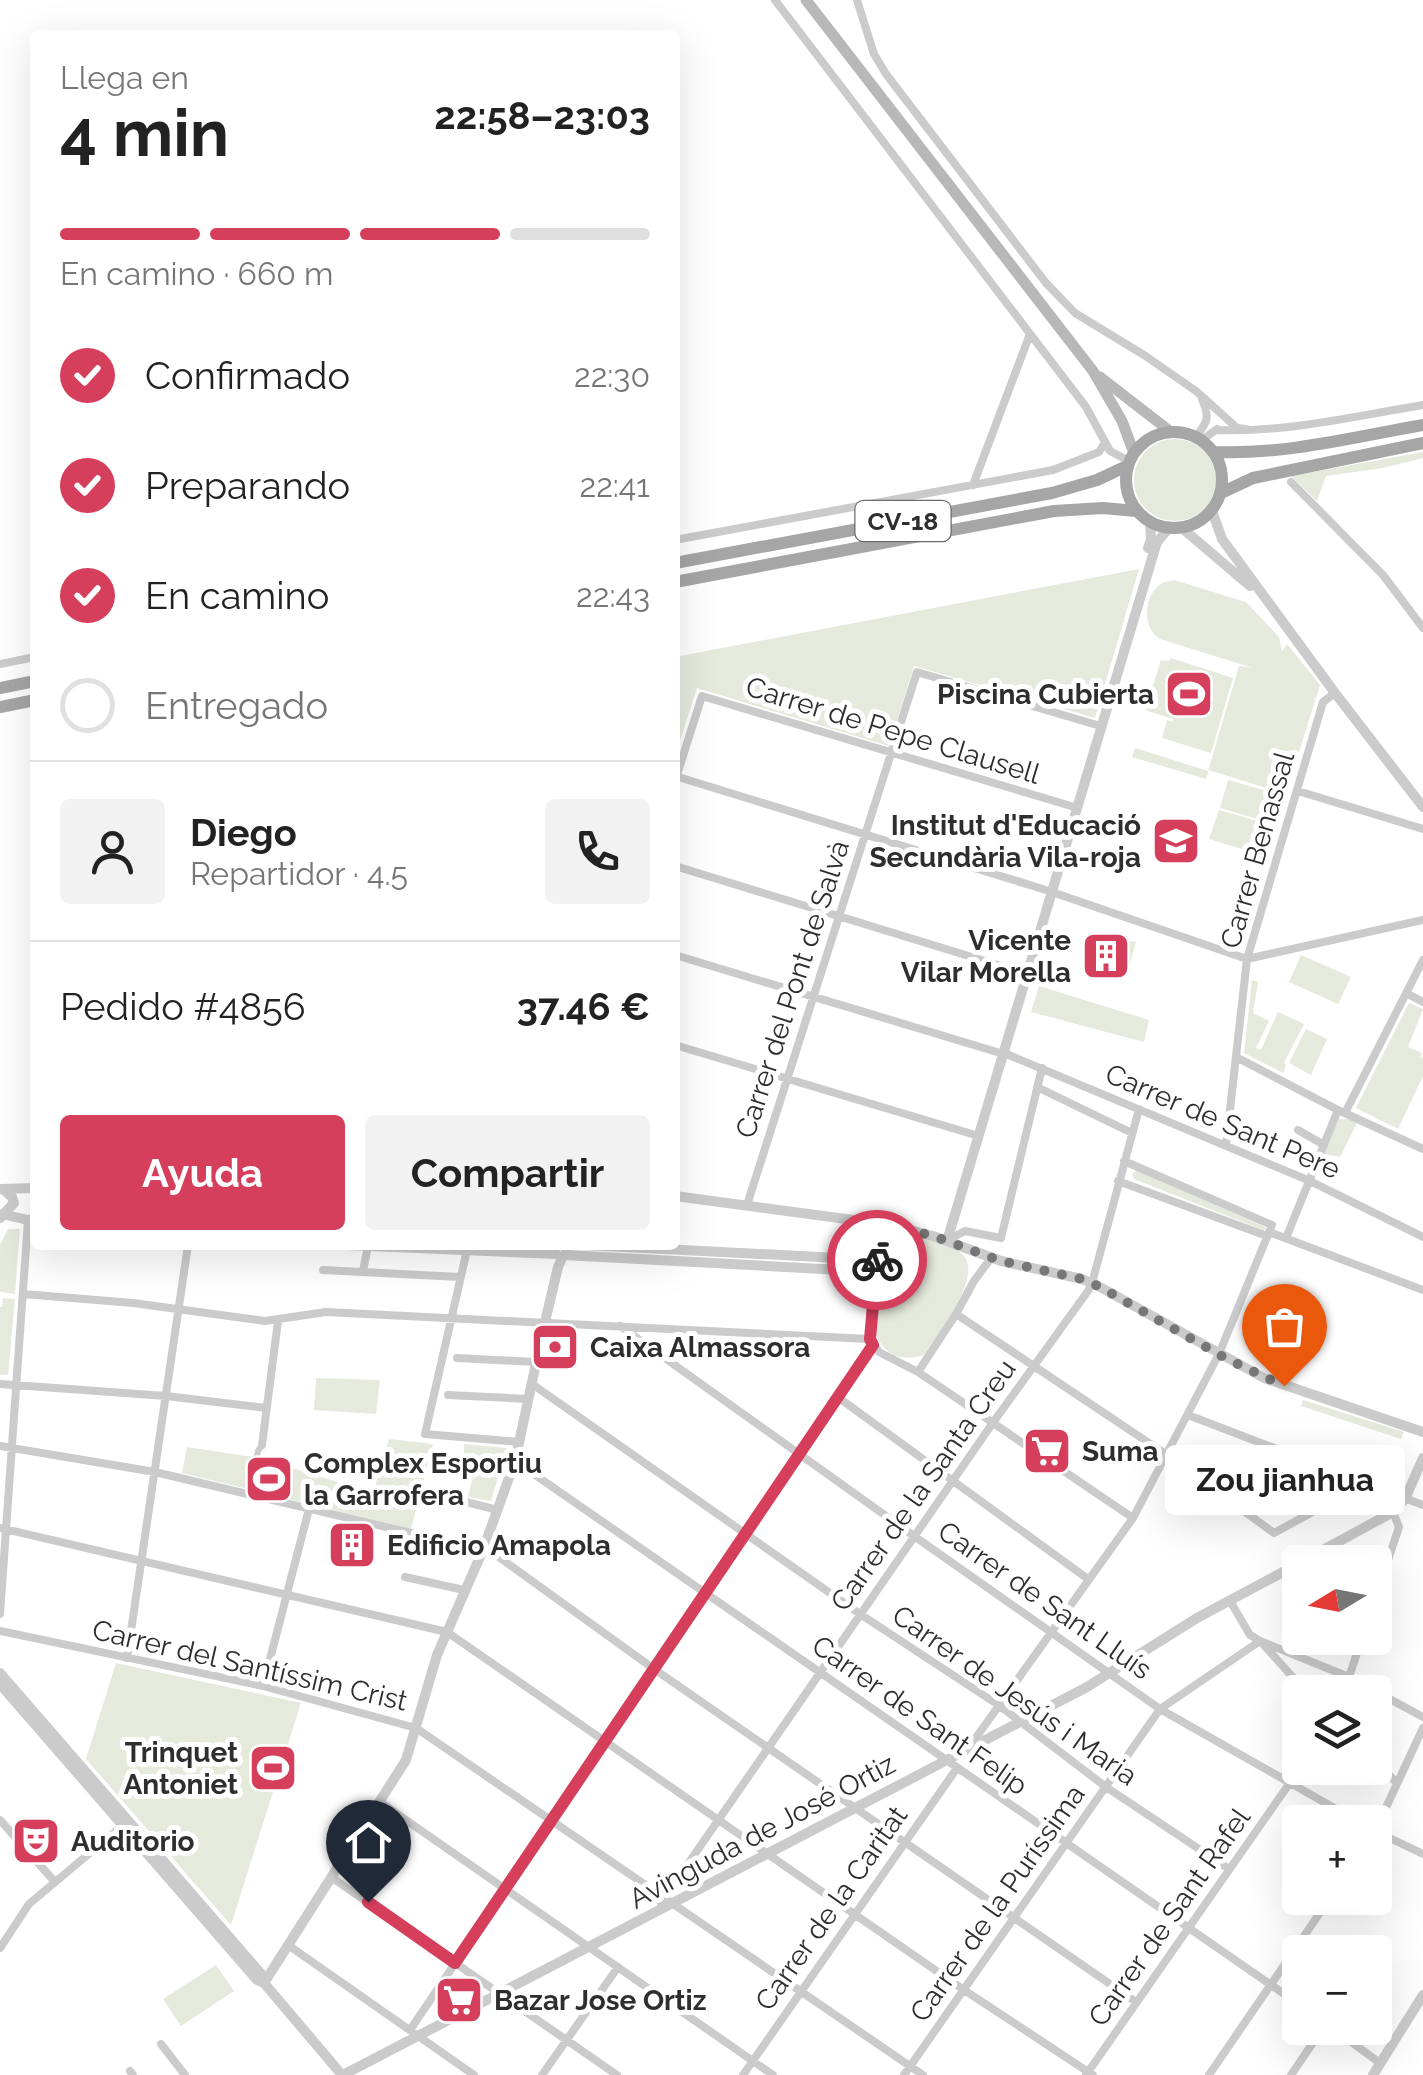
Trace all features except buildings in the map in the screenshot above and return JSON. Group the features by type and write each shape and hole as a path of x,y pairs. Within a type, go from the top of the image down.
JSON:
{"main road":[{"path":"806,0 1093,371 1122,422 1130,460 1126,490 1136,511 1150,522 1176,528 1199,522 1212,511 1221,493 1222,472 1214,452 1199,439 1171,432 1093,371"},
{"path":"1214,452 1249,453 1423,424"},
{"name":"CV-18","path":"680,562 1052,493 1097,480 1130,460 1156,434 1171,432"},
{"path":"1221,493 1252,478 1423,443"},
{"name":"CV-18","path":"680,581 1054,511 1136,511"},
{"path":"0,688 30,682"},
{"path":"0,707 30,701"}],"street":[{"path":"775,0 1086,407 1104,444 1130,460"},
{"path":"857,0 874,54 886,74 1035,268 1075,313 1144,355 1242,428"},
{"path":"972,485 1030,334"},
{"path":"1200,395 1207,423"},
{"path":"1199,439 1216,430 1295,425 1423,405"},
{"path":"1199,439 1214,414 1223,414"},
{"path":"1216,430 1223,414"},
{"path":"680,539 1053,470 1099,452 1104,444"},
{"path":"1291,482 1383,574 1423,628"},
{"path":"1212,511 1222,539 1423,808"},
{"path":"1099,726 1151,539 1150,522"},
{"path":"944,1240 1158,542 1176,528 1265,599"},
{"path":"0,664 30,659"},
{"name":"Carrer del Pont de Salvà","path":"747,1206 917,672 1099,726"},
{"name":"Carrer Benassal","path":"1226,1146 1248,959 1323,702 1335,694"},
{"name":"Carrer de Pepe Clausell","path":"680,765 702,696 1074,807"},
{"path":"680,779 1049,891 1248,959 1423,920"},
{"path":"1298,791 1423,829"},
{"path":"680,868 1024,972"},
{"name":"Carrer de Sant Pere","path":"680,956 1000,1052 1310,1181 1423,1237"},
{"path":"1286,1238 1324,1144 1345,1113 1423,960"},
{"path":"1406,993 1423,1002"},
{"path":"680,1047 975,1136"},
{"path":"1238,1058 1423,1149"},
{"path":"944,1240 965,1232 1001,1238 1042,1068"},
{"name":"Carrer de Sant Pere","path":"1038,1087 1132,1132"},
{"name":"Carrer de la Santa Creu","path":"668,1901 768,1747 1092,1283 1139,1109"},
{"path":"1298,1130 1324,1144"},
{"path":"1124,1161 1269,1231 1423,1290"},
{"path":"1118,1181 1269,1231"},
{"path":"1,1189 30,1188"},
{"path":"1,1189 30,1216"},
{"path":"680,1197 891,1225 986,1256 1092,1283 1218,1354 1284,1386 1423,1432"},
{"path":"1,1215 13,1204"},
{"path":"1,1215 30,1218"},
{"path":"414,2033 455,1963 839,1398 872,1342 877,1266 891,1225"},
{"path":"968,1749 1133,1518 1218,1354 1269,1231"},
{"path":"0,1614 3,1528 30,1239"},
{"path":"127,1658 187,1250"},
{"path":"363,1271 367,1250"},
{"path":"467,1250 425,1434 519,1442"},
{"path":"505,1250 861,1265"},
{"path":"655,1250 877,1266"},
{"path":"264,1983 406,1760 446,1632 483,1550 515,1461 561,1253"},
{"path":"918,1372 956,1314 986,1256"},
{"path":"323,1270 460,1277"},
{"path":"22,1294 278,1321 326,1312 872,1342 880,1352 918,1372 1133,1518"},
{"path":"956,1314 1167,1455 1274,1533 1364,1484"},
{"path":"249,1495 262,1445 278,1321"},
{"name":"Carrer de Sant Lluís","path":"620,1326 1160,1709 1282,1780"},
{"path":"442,1357 536,1362"},
{"path":"0,1384 266,1408"},
{"name":"Carrer de Jesús i Maria","path":"532,1384 1229,1869"},
{"path":"434,1395 528,1399"},
{"path":"839,1398 1088,1579"},
{"path":"1188,1415 1423,1505"},
{"path":"0,1446 154,1472 496,1555 1013,1920 1136,2002"},
{"name":"Avinguda de José Ortiz","path":"1333,1545 1393,1512 1405,1499 1423,1458"},
{"name":"Carrer de Sant Felip","path":"515,1461 1282,1992"},
{"path":"426,1492 498,1510"},
{"path":"263,1686 309,1510"},
{"path":"1392,1548 1399,1527 1393,1512"},
{"path":"3,1528 446,1632 1089,2074"},
{"name":"Avinguda de José Ortiz","path":"342,2075 414,2033 499,1994 657,1911 668,1901 1021,1721 1282,1573"},
{"path":"405,1577 464,1590"},
{"path":"1232,1600 1250,1635 1344,1675"},
{"name":"Carrer del Santíssim Crist","path":"0,1630 263,1686 416,1728 923,2075"},
{"path":"1260,1641 1291,1675"},
{"name":"Carrer de la Puríssima","path":"904,2075 1160,1709 1260,1641"},
{"path":"0,1673 257,1980 264,1983 342,2075"},
{"path":"0,1684 125,1823"},
{"path":"1392,1700 1423,1717"},
{"path":"1387,1805 1423,1728"},
{"name":"Carrer de la Caritat","path":"743,2075 958,1768"},
{"path":"1392,1777 1398,1783"},
{"name":"Carrer de Sant Rafel","path":"1089,2074 1288,1785"},
{"name":"Carrer de Sant Lluís","path":"1291,1785 1328,1805"},
{"path":"380,1802 773,2075"},
{"path":"0,1820 56,1882"},
{"path":"0,1948 30,1904 125,1823"},
{"path":"1392,1839 1423,1854"},
{"path":"331,1877 617,2075"},
{"path":"1208,2075 1318,1915"},
{"path":"288,1945 474,2075"},
{"path":"542,2075 618,1967"},
{"path":"1373,2075 1423,1995"},
{"path":"162,2044 185,2075"},
{"path":"1291,2075 1311,2045"},
{"path":"1355,2045 1380,2063"}],"shaded area":[{"path":"1167,439 1183,439 1209,457 1216,480 1213,496 1204,509 1183,521 1167,521 1141,503 1134,488 1134,472 1152,446"},
{"path":"1423,452 1423,458 1383,468 1326,476 1317,501 1291,476"},
{"path":"1139,569 1095,718 914,666 889,746 697,688 680,741 680,656"},
{"path":"1174,580 1246,602 1279,637 1282,652 1287,644 1320,685 1286,794 1209,770 1206,779 1132,757 1135,748 1208,771 1239,666 1253,668 1154,634 1147,614 1150,599 1160,584"},
{"name":"Piscina Cubierta","path":"1171,658 1233,678 1211,753 1162,738 1167,720 1173,719 1145,710 1161,660"},
{"path":"1228,780 1284,796 1275,824 1220,808"},
{"path":"1219,810 1275,826 1265,856 1209,839"},
{"path":"1100,934 1136,942 1129,967 1094,953"},
{"path":"1301,955 1351,977 1338,1004 1289,982"},
{"path":"1252,980 1258,982 1253,1013 1269,1021 1256,1048 1261,1050 1278,1012 1304,1024 1284,1063 1283,1073 1244,1053"},
{"path":"1039,986 1149,1020 1144,1042 1031,1012"},
{"path":"1409,1003 1423,1009 1408,1047 1422,1053 1423,1076 1398,1129 1356,1108"},
{"path":"1306,1029 1327,1039 1311,1075 1289,1063"},
{"path":"1339,1119 1357,1123 1340,1157 1323,1154"},
{"path":"1137,1170 1266,1229 1134,1179 1132,1174"},
{"path":"8,1229 20,1229 15,1294 0,1292 0,1245"},
{"path":"908,1234 960,1252 967,1261 968,1274 957,1303 924,1355 909,1358 890,1352 876,1335 883,1253 893,1238"},
{"path":"3,1298 15,1299 8,1375 0,1375"},
{"path":"316,1378 380,1380 376,1414 314,1410"},
{"path":"1303,1400 1404,1432 1401,1439 1301,1406"},
{"name":"Complex Esportiu la Garrofera","path":"389,1439 433,1444 411,1529 182,1473 187,1447 260,1458 373,1493"},
{"path":"464,1444 507,1448 491,1501 468,1497 473,1476 463,1473"},
{"path":"116,1663 301,1703 231,1925 86,1759"},
{"path":"216,1965 234,1991 181,2026 163,1999"}],"way so far":[{"path":"877,1260 891,1225 1001,1261 1082,1279 1284,1386"}],"place":[{"name":"Piscina Cubierta","path":"1189,694"},
{"name":"Institut d'Educació Secundària Vila-roja","path":"1176,841"},
{"name":"Vicente Vilar Morella","path":"1106,956"},
{"name":"Caixa Almassora","path":"555,1347"},
{"name":"Zou jianhua","path":"1284,1386"},
{"name":"Suma","path":"1047,1451"},
{"name":"Complex Esportiu la Garrofera","path":"269,1479"},
{"name":"Edificio Amapola","path":"352,1545"},
{"name":"Trinquet Antoniet","path":"273,1768"},
{"name":"Auditorio","path":"36,1841"},
{"name":"Bazar Jose Ortiz","path":"459,2000"}],"route":[{"path":"368,1902 455,1963 873,1345 870,1339 877,1260"}]}
